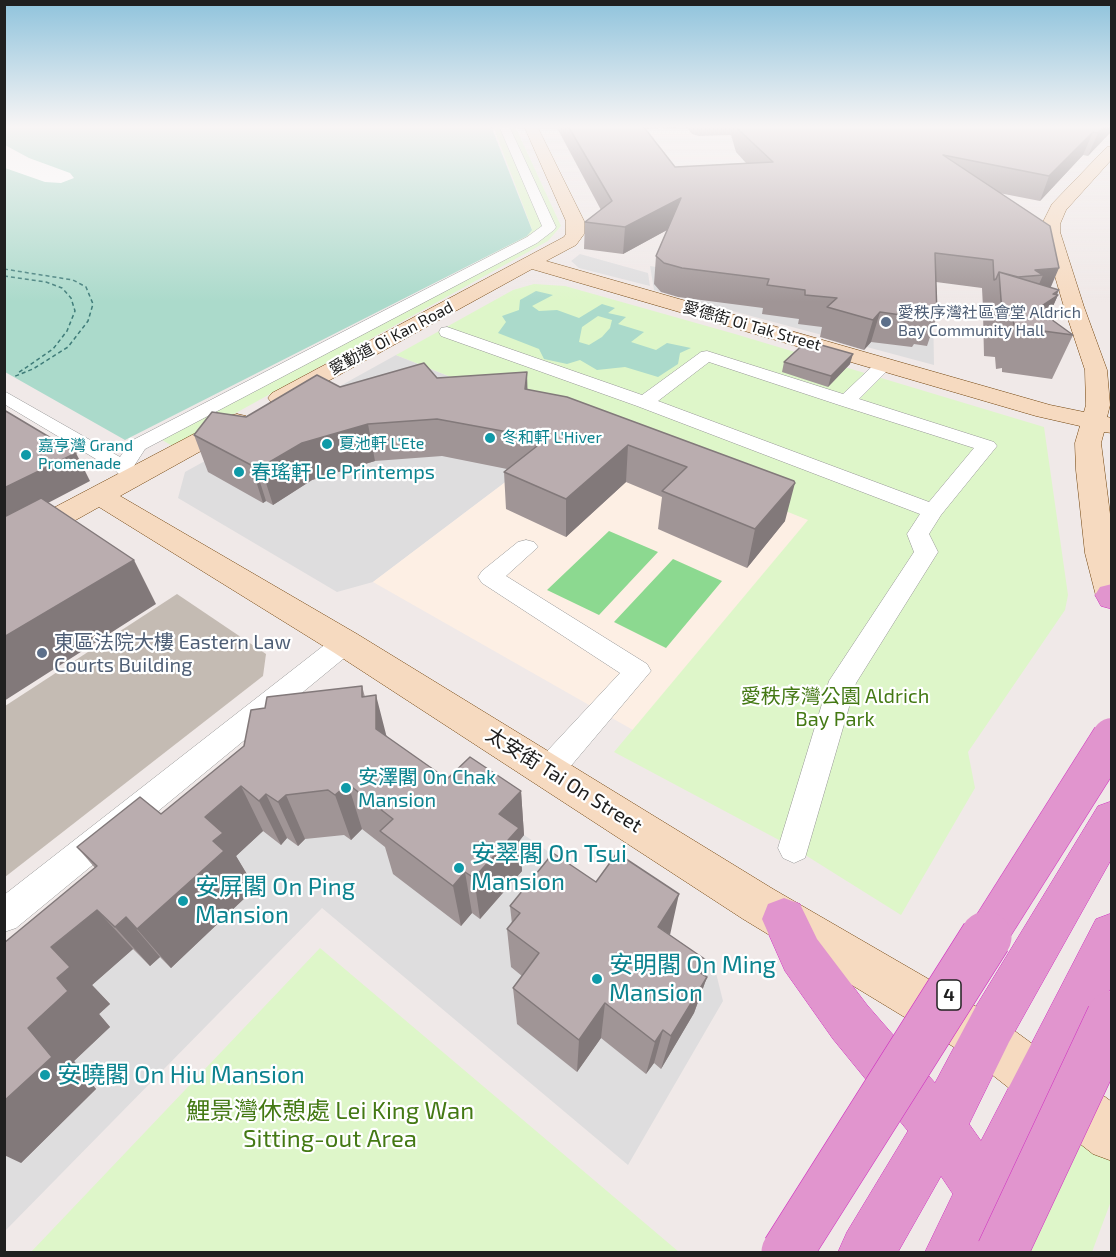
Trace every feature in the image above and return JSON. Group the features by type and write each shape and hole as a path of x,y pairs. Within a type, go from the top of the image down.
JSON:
{"highway":[{"name":"4","path":"787,1252 1112,738"},
{"path":"867,1252 939,1128 984,1038 1112,819"},
{"path":"784,919 801,955 850,1022 939,1128 984,1191"},
{"path":"954,1252 1112,934"},
{"path":"1002,1252 1112,1017"}],"street":[{"path":"4,396 128,472 138,445 532,240 549,226 530,185"},
{"name":"愛勤道 Oi Kan Road","path":"100,496 128,472 532,263 570,241 576,228 556,185"},
{"path":"1091,185 1058,208 1051,224 1051,232 1096,370 1098,405 1102,424 1088,442 1092,509 1111,596"},
{"path":"1072,219 1097,185"},
{"name":"愛德街 Oi Tak Street","path":"532,263 1102,424"},
{"path":"447,332 644,402 933,511"},
{"path":"644,402 707,356 987,446 933,511 918,534 926,552 843,681 794,848"},
{"path":"846,401 885,364"},
{"path":"4,547 100,496"},
{"name":"太安街 Tai On Street","path":"100,496 345,643 784,919 984,1038 1112,1135"},
{"path":"526,547 490,577 638,671 548,771"},
{"path":"4,916 345,643"}],"shaded area":[{"path":"5,185 514,185 532,230 527,236 125,440 5,372"},
{"path":"580,254 648,273 650,286 579,268 571,261"},
{"path":"650,266 933,309 934,365 654,290"},
{"path":"536,291 553,295 532,306 539,311 557,310 579,318 602,304 615,308 608,313 626,317 618,324 644,332 631,342 656,350 667,343 691,348 680,353 678,364 658,377 625,367 597,370 580,360 567,364 544,359 539,349 498,333 506,322 502,316 519,310 520,300","holes":["598,316 612,320 610,328 602,337 589,345 579,342 582,327"]},
{"path":"396,355 577,428 373,582 337,592 178,498 185,472"},
{"path":"577,428 809,520 633,730 373,582"},
{"path":"177,594 266,654 263,676 5,877 5,706"},
{"path":"346,713 714,965 723,1001 628,1165 322,908 5,1231 5,980"}],"green space":[{"path":"515,185 542,185 561,226 548,241 174,447 152,434 527,236 532,229"},
{"name":"愛秩序灣公園 Aldrich Bay Park","path":"534,284 565,286 735,334 1044,427 1068,595 1065,610 968,752 975,788 901,915 794,848 614,752 808,520 396,355 513,290"},
{"path":"609,531 658,552 599,615 547,590"},
{"path":"673,559 722,581 666,648 614,622"},
{"name":"鯉景灣休憩處 Lei King Wan Sitting-out Area","path":"320,948 679,1252 31,1252"},
{"path":"1047,1099 1111,1151 1111,1201 1092,1252 972,1252"}],"building":[{"path":"602,185 988,185 1050,226 1059,268 1035,270 1043,275 1018,277 999,272 994,280 993,260 935,253 937,316 922,314 922,318 880,312 873,320 827,307 837,298 805,295 805,290 767,285 769,279 682,268 664,263 656,256 681,198 625,227 585,222 612,201"},
{"path":"999,272 1059,290 1053,294 1058,295 1037,309 1073,335 1014,325 1012,314 1002,313"},
{"path":"807,341 853,354 831,376 784,362"},
{"path":"424,363 437,378 527,372 525,389 567,397 795,483 755,529 662,491 687,467 628,445 566,499 504,472 546,439 437,419 368,424 302,443 261,467 254,463 251,465 194,435 212,412 246,417 317,375 340,387"},
{"path":"4,410 76,453 4,488"},
{"path":"41,498 134,560 4,637 4,517"},
{"path":"362,686 362,697 376,695 376,729 447,779 470,757 521,791 499,814 519,828 474,878 465,872 453,886 380,831 393,819 348,784 335,795 328,790 286,795 278,802 266,794 259,801 241,786 205,817 223,833 213,841 224,851 137,929 126,917 115,927 97,910 51,947 70,967 57,978 68,991 28,1028 52,1057 4,1101 4,943 97,866 77,847 140,797 161,814 244,746 251,710 265,708 267,697"},
{"name":"安明閣 On Ming Mansion","path":"553,853 596,882 617,853 679,894 658,927 706,960 699,972 707,977 671,1036 663,1030 655,1042 605,1003 579,1040 513,988 539,953 507,929 520,913 510,906"}],"ferry route":[{"path":"4,269 73,280 86,287 93,304 88,321 68,347 33,369 13,377"},
{"path":"4,276 46,282 62,288 71,298 75,311 67,331 53,349 18,373"}],"place":[{"name":"愛秩序灣社區會堂 Aldrich Bay Community Hall","path":"886,322"},
{"name":"冬和軒 L'Hiver","path":"490,438"},
{"name":"夏池軒 L'Ete","path":"327,444"},
{"name":"嘉亨灣 Grand Promenade","path":"26,455"},
{"name":"春瑤軒 Le Printemps","path":"239,472"},
{"name":"東區法院大樓 Eastern Law Courts Building","path":"42,653"},
{"name":"安澤閣 On Chak Mansion","path":"346,788"},
{"name":"安翠閣 On Tsui Mansion","path":"459,868"},
{"name":"安屏閣 On Ping Mansion","path":"183,901"},
{"name":"安明閣 On Ming Mansion","path":"597,979"},
{"name":"安曉閣 On Hiu Mansion","path":"45,1075"}]}
